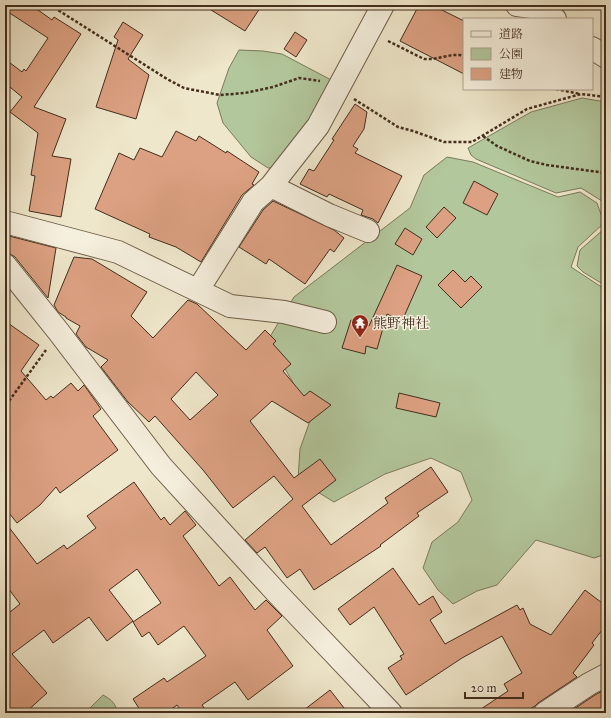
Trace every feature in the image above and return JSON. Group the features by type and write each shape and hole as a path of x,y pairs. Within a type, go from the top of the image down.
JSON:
{"street":[{"path":"198,290 253,202 271,186 318,126 383,5"},
{"path":"517,5 539,8 554,18"},
{"path":"593,49 606,57"},
{"path":"271,186 329,215 368,232"},
{"path":"5,222 118,252 230,306 284,312 325,322"},
{"path":"5,265 58,331 161,466 276,592 392,713"},
{"path":"545,713 589,684 606,675"}],"path":[{"path":"50,5 167,79 184,88 220,95 246,93 273,87 299,78 319,80 339,89 398,127 444,142 472,142 527,109 581,94"},
{"path":"384,39 424,59 460,55 463,56"},
{"path":"561,90 606,98"},
{"path":"483,136 497,146 530,161 547,165 606,173"},
{"path":"5,410 9,401 47,349 58,331"}],"green space":[{"path":"239,50 263,51 282,54 335,82 279,168 268,168 251,157 223,123 217,103 229,68"},
{"path":"582,98 606,102 606,214 602,201 581,188 556,193 476,159 471,155 468,148 531,112"},
{"path":"447,157 473,162 558,197 580,192 597,203 604,223 578,247 571,267 606,290 606,554 594,558 536,540 497,585 477,591 453,604 438,590 423,568 432,542 458,522 472,500 461,472 431,458 385,474 334,502 298,480 300,449 311,418 291,379 268,340 294,297 410,208 424,175"},
{"path":"606,226 606,286 583,272 577,266 580,250"},
{"path":"103,695 113,702 118,713 85,713"}],"building":[{"path":"5,5 31,5 52,20 54,17 81,34 34,107 66,119 52,156 71,159 61,217 29,211 35,176 31,175 38,133 10,112 22,97 5,83 5,59 22,72 24,69 26,71 48,38 5,10"},
{"path":"203,5 262,5 245,31"},
{"path":"419,5 432,5 463,20 463,73 400,41"},
{"path":"123,22 143,35 128,59 149,75 136,119 96,107 118,40 114,37"},
{"path":"295,32 307,40 296,57 284,49"},
{"path":"355,104 367,112 364,129 353,146 358,149 355,153 402,176 378,223 373,219 361,215 363,210 329,194 327,197 300,184 309,169 314,171 334,140 332,139"},
{"path":"176,131 196,141 199,136 226,153 227,151 259,172 252,184 254,185 242,195 201,262 176,247 149,237 150,234 95,209 119,153 134,160 140,148 162,157"},
{"path":"474,181 498,194 487,215 463,203"},
{"path":"273,201 334,230 344,238 334,252 330,249 305,284 269,259 266,264 239,247 263,210"},
{"path":"444,207 456,218 437,238 426,227"},
{"path":"405,228 422,239 413,255 395,244"},
{"path":"5,235 56,248 48,298 15,257 5,253"},
{"path":"74,257 92,259 147,292 131,316 153,338 188,300 197,304 246,350 265,330 276,341 273,344 291,364 283,371 304,396 310,391 331,405 308,423 272,401 250,421 294,478 320,459 336,480 302,506 331,545 388,503 385,498 431,467 448,492 417,513 419,516 380,545 381,546 314,590 300,569 287,578 265,547 257,553 245,540 293,499 274,476 233,508 203,470 155,416 149,422 128,402 101,367 108,360 86,347 76,334 80,326 58,312 54,305","holes":["196,372 218,395 190,420 171,399"]},
{"path":"397,265 422,276 402,321 387,314 377,349 366,346 365,354 342,348 351,320 369,326"},
{"path":"453,270 465,282 471,276 482,287 461,308 438,285"},
{"path":"5,321 39,345 21,371 46,400 51,396 53,398 71,383 78,391 84,385 101,409 93,416 118,450 60,493 56,487 40,505 17,523 5,508"},
{"path":"399,393 440,403 436,417 396,408"},
{"path":"134,482 161,520 164,517 170,525 185,511 196,525 183,536 219,586 230,577 255,610 266,600 282,616 267,630 293,666 248,700 235,682 202,705 208,713 183,713 177,705 166,713 142,713 133,699 164,678 167,682 206,656 184,626 158,645 149,632 142,637 133,622 161,603 137,569 109,590 133,621 107,641 89,617 53,643 44,630 12,654 47,693 25,713 5,713 5,616 20,604 5,584 5,522 37,564 64,545 67,549 96,528 87,516"},
{"path":"393,568 419,605 433,596 442,612 430,620 445,644 517,605 520,610 523,608 530,624 551,635 585,590 606,606 606,625 592,643 594,645 573,673 577,677 523,713 475,713 508,691 504,684 522,673 502,636 462,658 406,695 388,668 402,659 400,656 404,654 374,607 350,625 338,609"},
{"path":"606,689 606,713 568,713 595,695"},
{"path":"330,690 348,713 300,713"}],"place":[{"name":"熊野神社","path":"360,338"}]}
